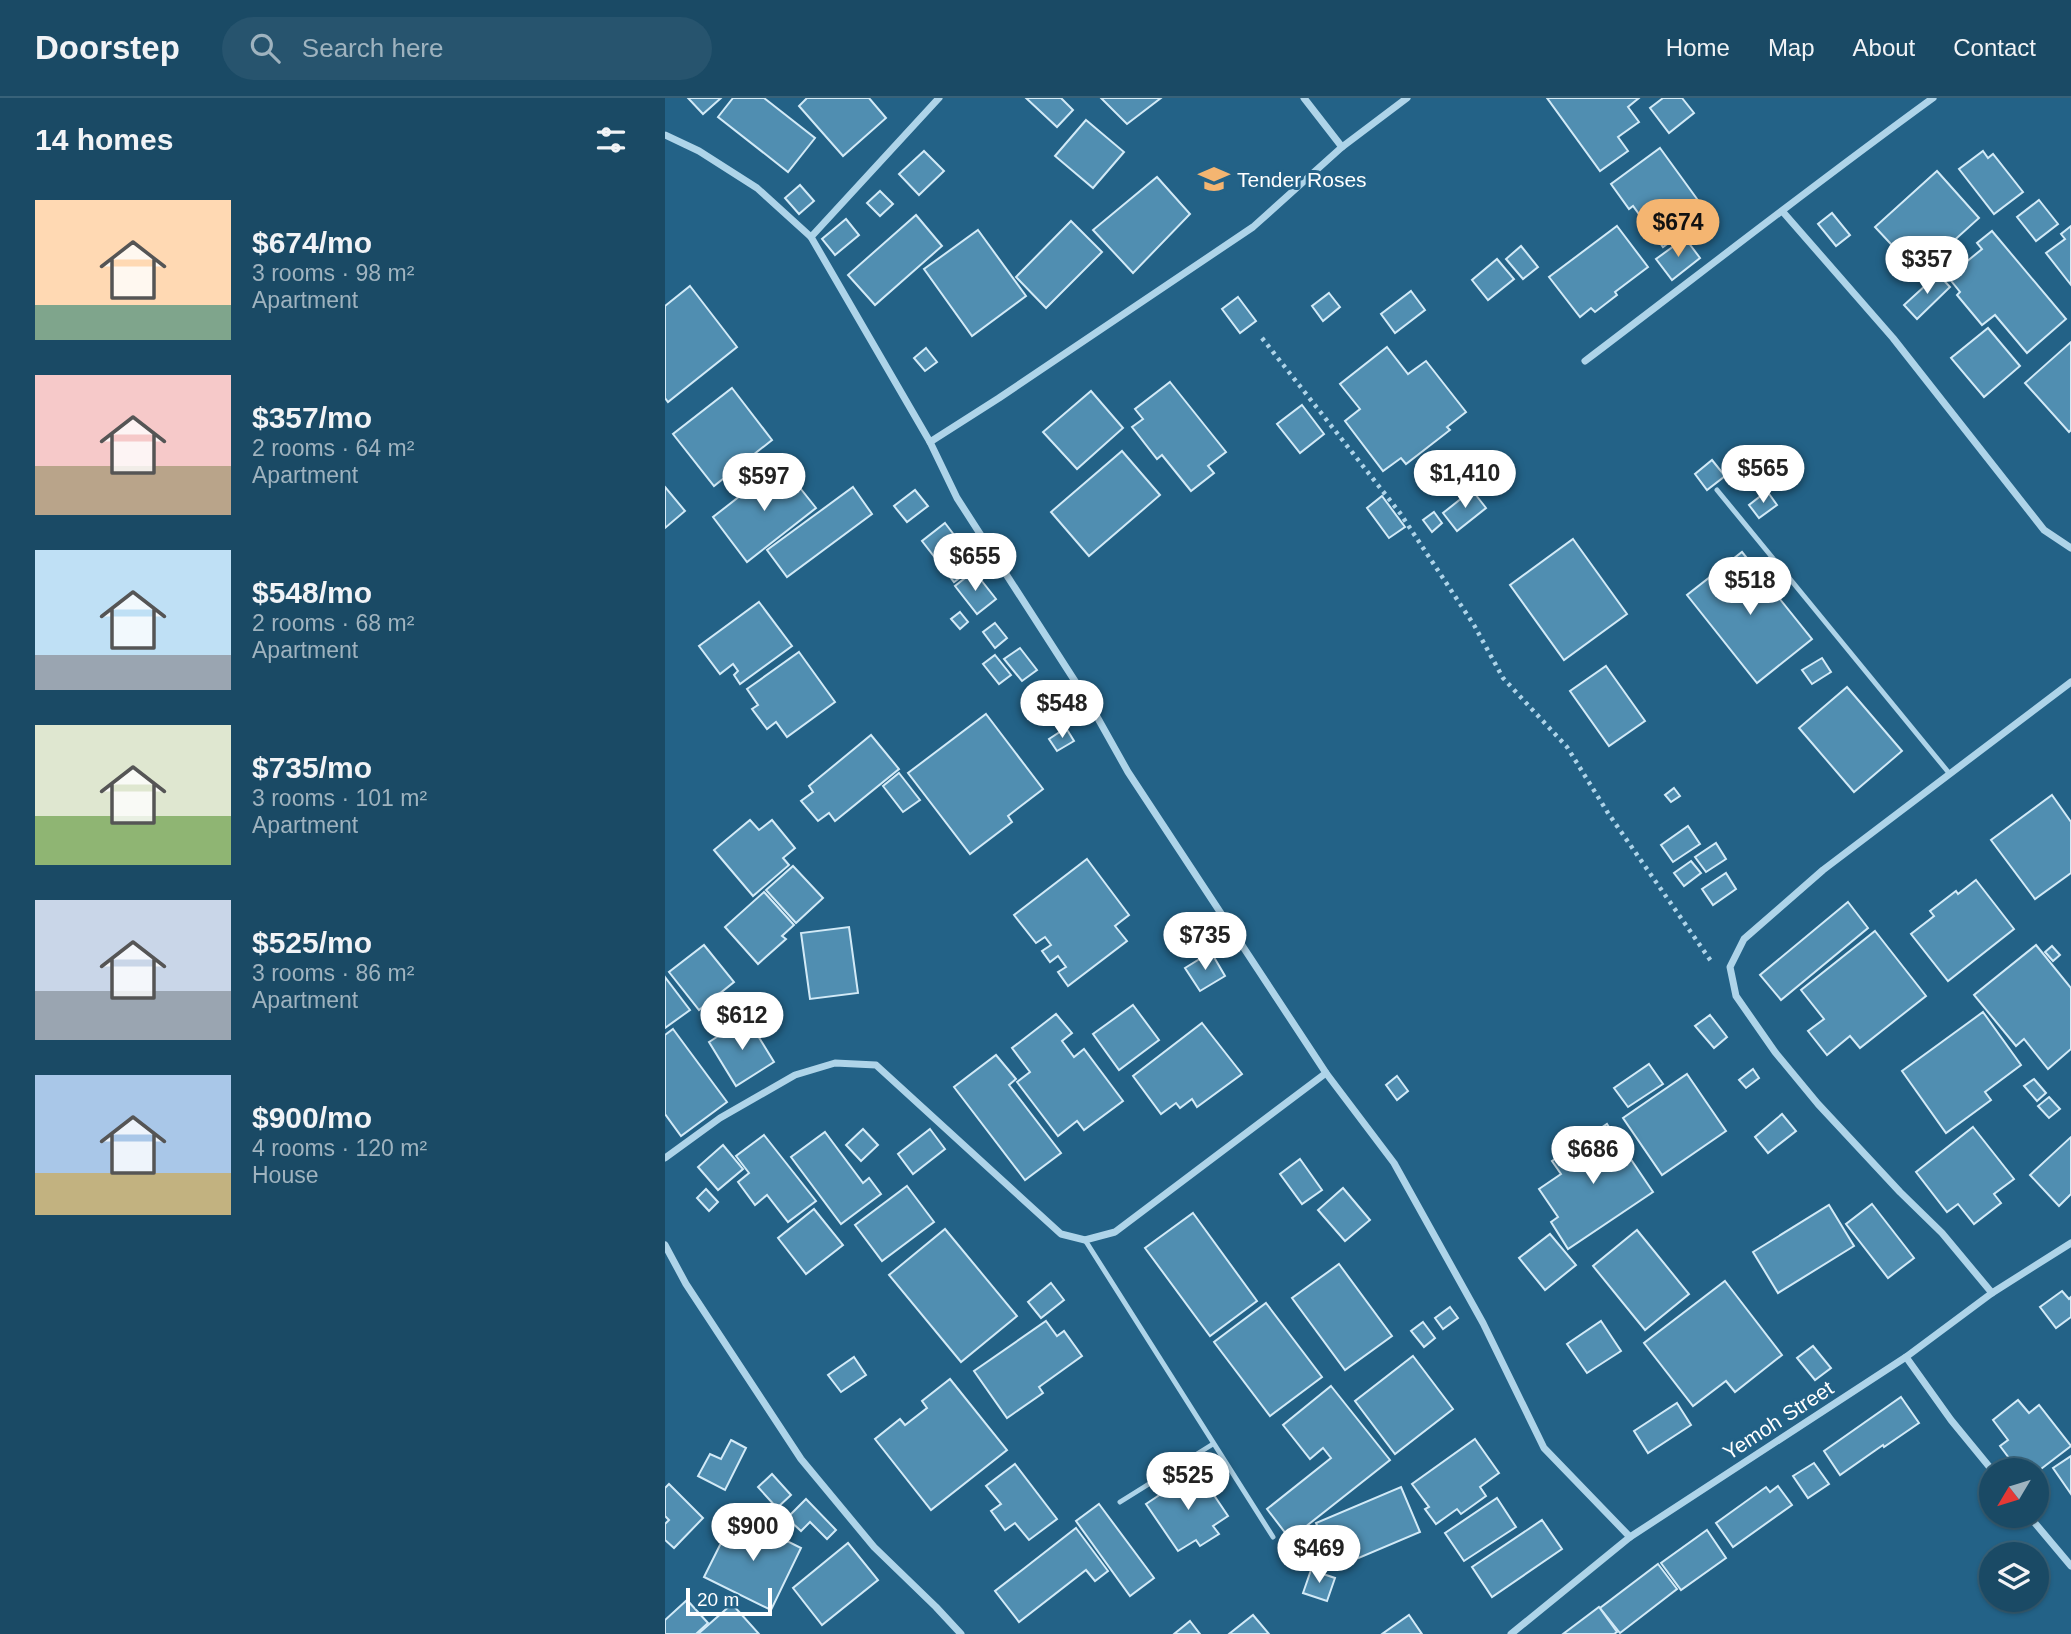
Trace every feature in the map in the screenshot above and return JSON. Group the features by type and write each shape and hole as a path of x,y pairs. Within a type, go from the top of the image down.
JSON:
{"street":[{"path":"811,237 939,98"},
{"path":"1304,98 1342,147"},
{"path":"930,442 1253,227 1342,147 1407,98"},
{"path":"1585,360 1783,212 1824,177 1933,98"},
{"path":"665,135 699,151 757,188 811,237 930,442 957,498 1091,706 1128,772 1326,1073 1394,1163 1483,1323 1544,1448 1630,1537"},
{"path":"1783,212 1893,338 2045,530 2071,548"},
{"path":"1992,1293 1942,1233 1818,1104 1775,1052 1736,996 1730,967 1744,939 1823,870 2071,682"},
{"path":"665,1158 720,1118 795,1075 835,1063 876,1065 1061,1234 1085,1240 1115,1232 1326,1073"},
{"name":"Yemoh Street","path":"1511,1634 1630,1537 1906,1357 1992,1293 2071,1243"},
{"path":"665,1245 686,1284 801,1459 874,1547 961,1634"},
{"path":"1906,1357 1982,1458"},
{"path":"2039,1528 2071,1566"}],"lane":[{"path":"1717,489 1949,773"},
{"path":"1085,1240 1273,1537"},
{"path":"1120,1503 1213,1444"}],"path":[{"path":"1262,338 1400,513 1474,625 1503,678 1567,747 1608,813 1736,996"}],"building":[{"path":"688,98 721,98 703,114"},
{"path":"733,98 764,98 815,138 788,172 718,117"},
{"path":"807,98 869,98 886,118 843,156 799,106"},
{"path":"1026,98 1061,98 1073,110 1057,127"},
{"path":"1101,98 1161,98 1127,124"},
{"path":"1547,98 1639,98 1628,107 1639,122 1618,137 1628,151 1600,171"},
{"path":"1663,98 1682,98 1694,113 1669,133 1650,108"},
{"path":"1086,120 1124,152 1093,188 1055,156"},
{"path":"1660,148 1705,210 1678,230 1681,234 1663,247 1633,206 1629,209 1611,184"},
{"path":"924,151 944,171 919,195 899,174"},
{"path":"1983,151 1988,158 1993,154 2023,192 1994,214 1959,169"},
{"path":"1937,171 1979,218 1918,273 1875,227"},
{"path":"1157,177 1190,214 1133,273 1093,230"},
{"path":"800,185 814,201 799,214 785,198"},
{"path":"880,191 893,204 880,216 867,203"},
{"path":"2039,200 2058,224 2036,241 2017,217"},
{"path":"1832,213 1850,235 1836,246 1818,224"},
{"path":"916,215 942,246 875,305 848,275"},
{"path":"846,219 859,235 835,255 822,239"},
{"path":"1071,221 1102,252 1046,308 1016,277"},
{"path":"1617,226 1648,267 1615,292 1617,295 1595,312 1591,308 1580,317 1549,277"},
{"path":"2071,226 2071,285 2046,253 2065,239 2061,234"},
{"path":"978,230 1026,296 972,336 924,269"},
{"path":"1992,231 2066,319 2027,353 1995,315 1982,325 1957,295 1960,292 1948,277 1982,249 1977,243"},
{"path":"1685,238 1700,258 1672,280 1656,259"},
{"path":"1521,246 1538,267 1523,279 1506,259"},
{"path":"1497,259 1514,279 1488,300 1472,280"},
{"path":"1938,274 1950,287 1917,319 1904,305"},
{"path":"690,286 737,347 668,402 665,398 665,306"},
{"path":"1411,291 1425,310 1395,333 1381,314"},
{"path":"1329,293 1340,307 1323,321 1312,306"},
{"path":"1238,297 1256,321 1240,333 1222,309"},
{"path":"1988,328 2020,366 1984,397 1951,358"},
{"path":"2071,342 2071,430 2069,432 2025,383"},
{"path":"1387,347 1408,374 1426,361 1466,412 1447,427 1450,430 1406,464 1401,458 1383,471 1345,421 1360,409 1340,384"},
{"path":"926,348 937,362 925,371 914,358"},
{"path":"1170,382 1226,452 1208,466 1214,473 1191,491 1162,455 1157,459 1132,427 1143,419 1135,409"},
{"path":"732,388 772,440 714,486 673,434"},
{"path":"1091,391 1123,428 1077,469 1043,432"},
{"path":"1302,405 1324,434 1300,453 1277,424"},
{"path":"1122,451 1160,495 1089,556 1051,512"},
{"path":"1712,460 1725,476 1707,490 1695,474"},
{"path":"781,464 816,508 747,562 713,517"},
{"path":"665,487 685,511 665,528"},
{"path":"853,487 872,514 787,577 767,550"},
{"path":"915,490 928,506 907,522 894,506"},
{"path":"1472,490 1486,508 1457,531 1443,513"},
{"path":"1767,491 1777,505 1759,518 1749,505"},
{"path":"1382,496 1405,527 1389,538 1367,508"},
{"path":"1434,512 1442,523 1432,532 1423,520"},
{"path":"945,523 977,565 954,582 922,541"},
{"path":"1573,539 1627,614 1564,660 1510,585"},
{"path":"1742,552 1812,639 1757,683 1687,595"},
{"path":"974,571 996,599 977,614 955,586"},
{"path":"759,602 792,646 740,684 734,675 738,671 733,664 720,674 699,646"},
{"path":"960,612 968,622 960,629 951,619"},
{"path":"995,623 1007,638 995,648 983,632"},
{"path":"1020,648 1037,670 1022,681 1004,659"},
{"path":"799,652 835,702 787,737 776,722 767,729 752,709 758,705 747,689"},
{"path":"995,655 1011,675 999,684 983,664"},
{"path":"1822,658 1831,672 1812,684 1802,670"},
{"path":"1606,666 1645,721 1609,746 1570,691"},
{"path":"1847,687 1902,751 1854,792 1799,728"},
{"path":"986,714 1043,789 1008,816 1012,822 970,854 908,773"},
{"path":"1066,728 1074,741 1057,751 1049,739"},
{"path":"871,735 899,769 835,821 829,813 818,821 801,801 813,792 809,786"},
{"path":"899,773 920,800 903,812 883,786"},
{"path":"1674,788 1680,796 1671,802 1665,795"},
{"path":"2052,795 2071,822 2071,873 2035,899 1991,840"},
{"path":"750,820 759,830 772,820 795,848 783,858 789,865 753,896 714,850"},
{"path":"1688,826 1700,844 1673,862 1661,845"},
{"path":"1716,843 1726,859 1706,872 1695,857"},
{"path":"1087,859 1129,915 1115,926 1127,941 1068,986 1058,972 1066,967 1058,956 1050,962 1042,951 1051,945 1045,937 1036,943 1014,915"},
{"path":"1691,861 1701,873 1684,886 1674,873"},
{"path":"793,866 823,898 796,923 766,890"},
{"path":"1726,873 1736,889 1713,905 1702,889"},
{"path":"1976,880 2014,929 1948,981 1911,934 1934,916 1930,911"},
{"path":"764,892 794,925 782,936 786,939 758,964 725,927"},
{"path":"1848,902 1868,928 1781,1000 1760,975"},
{"path":"849,927 858,993 810,999 801,933"},
{"path":"1875,931 1926,996 1860,1048 1850,1036 1827,1055 1808,1031 1824,1019 1801,990"},
{"path":"704,945 734,982 699,1010 669,972"},
{"path":"2036,945 2071,988 2071,1049 2048,1069 2024,1039 2016,1046 1974,995"},
{"path":"2052,946 2060,955 2053,961 2045,952"},
{"path":"1211,952 1225,976 1200,991 1185,968"},
{"path":"665,977 690,1010 665,1028"},
{"path":"1133,1005 1159,1040 1119,1070 1093,1034"},
{"path":"1983,1012 2021,1065 1985,1092 1991,1100 1946,1133 1902,1071"},
{"path":"1056,1014 1072,1033 1062,1041 1074,1057 1084,1049 1123,1101 1084,1130 1077,1121 1058,1136 1017,1082 1030,1072 1012,1048"},
{"path":"1710,1015 1727,1037 1714,1048 1695,1026"},
{"path":"747,1018 774,1062 736,1086 709,1042"},
{"path":"1202,1023 1242,1074 1197,1107 1192,1099 1180,1108 1176,1103 1161,1114 1133,1076"},
{"path":"673,1029 727,1102 681,1136 665,1114 665,1035"},
{"path":"996,1055 1016,1079 1009,1085 1061,1153 1025,1180 954,1087"},
{"path":"1649,1064 1663,1084 1628,1107 1614,1088"},
{"path":"1753,1069 1759,1078 1746,1088 1739,1080"},
{"path":"1687,1074 1726,1131 1662,1175 1623,1118"},
{"path":"1397,1076 1408,1091 1397,1100 1386,1085"},
{"path":"2034,1079 2046,1093 2037,1101 2024,1086"},
{"path":"2049,1097 2060,1109 2049,1118 2038,1106"},
{"path":"1782,1114 1796,1131 1768,1153 1755,1137"},
{"path":"1607,1124 1653,1192 1568,1249 1551,1222 1558,1217 1539,1189 1561,1174 1552,1161"},
{"path":"1973,1127 2014,1179 1994,1194 2001,1203 1974,1224 1958,1204 1947,1212 1916,1172"},
{"path":"863,1129 878,1145 861,1161 846,1145"},
{"path":"930,1129 945,1149 913,1174 898,1154"},
{"path":"825,1132 863,1183 869,1178 881,1194 841,1224 791,1157"},
{"path":"764,1135 816,1201 788,1222 767,1195 755,1205 738,1182 749,1173 736,1156"},
{"path":"2071,1137 2071,1194 2059,1206 2030,1175"},
{"path":"723,1145 743,1169 718,1190 698,1167"},
{"path":"1300,1159 1322,1190 1302,1204 1280,1174"},
{"path":"907,1186 934,1222 882,1261 855,1225"},
{"path":"1343,1188 1370,1220 1345,1241 1318,1210"},
{"path":"706,1189 718,1202 709,1211 697,1198"},
{"path":"1872,1204 1914,1258 1888,1278 1846,1224"},
{"path":"1829,1205 1854,1246 1778,1293 1753,1252"},
{"path":"814,1209 843,1245 806,1274 778,1238"},
{"path":"1193,1213 1257,1301 1210,1336 1145,1248"},
{"path":"945,1229 1017,1316 961,1362 889,1275"},
{"path":"1637,1230 1689,1294 1645,1330 1593,1266"},
{"path":"1550,1234 1576,1265 1545,1290 1519,1258"},
{"path":"1339,1264 1392,1336 1345,1370 1292,1298"},
{"path":"1725,1281 1782,1355 1735,1392 1726,1381 1693,1406 1644,1343"},
{"path":"1051,1283 1064,1300 1041,1318 1028,1302"},
{"path":"2062,1291 2069,1299 2071,1297 2071,1317 2056,1328 2040,1307"},
{"path":"1266,1303 1322,1377 1270,1416 1214,1342"},
{"path":"1450,1307 1458,1318 1443,1329 1435,1318"},
{"path":"1046,1321 1057,1336 1064,1331 1082,1356 1039,1387 1043,1393 1007,1418 974,1371"},
{"path":"1601,1321 1621,1351 1587,1373 1567,1344"},
{"path":"1423,1322 1435,1338 1424,1347 1411,1331"},
{"path":"1813,1346 1831,1368 1815,1380 1797,1358"},
{"path":"1413,1356 1453,1409 1395,1454 1355,1401"},
{"path":"854,1357 866,1375 841,1392 828,1375"},
{"path":"950,1379 1007,1450 931,1510 875,1439 900,1419 905,1425 927,1408 922,1401"},
{"path":"1331,1386 1390,1460 1290,1539 1267,1509 1331,1458 1323,1448 1310,1459 1283,1425"},
{"path":"1901,1397 1919,1423 1840,1475 1824,1451"},
{"path":"2018,1400 2029,1413 2039,1405 2071,1446 2049,1463 2049,1458 2009,1458 2000,1446 2008,1440 1993,1420"},
{"path":"1677,1403 1691,1425 1648,1453 1634,1431"},
{"path":"1475,1439 1499,1473 1480,1487 1486,1496 1461,1514 1457,1509 1436,1524 1425,1509 1429,1507 1412,1484"},
{"path":"731,1440 746,1448 725,1490 698,1476 710,1454 721,1459"},
{"path":"2071,1456 2071,1494 2053,1468"},
{"path":"1814,1463 1829,1484 1808,1498 1793,1476"},
{"path":"1015,1464 1057,1519 1029,1540 1015,1523 1005,1530 991,1511 1001,1504 986,1486"},
{"path":"1197,1470 1228,1516 1213,1526 1219,1534 1200,1546 1196,1540 1178,1551 1146,1504"},
{"path":"772,1474 791,1495 777,1508 758,1487"},
{"path":"669,1484 703,1518 674,1548 665,1540 665,1524 669,1520 665,1516 665,1488"},
{"path":"1778,1486 1792,1505 1733,1547 1716,1523 1766,1487 1770,1492"},
{"path":"1401,1487 1420,1532 1335,1568 1316,1523"},
{"path":"1497,1498 1516,1527 1464,1561 1445,1533"},
{"path":"806,1499 836,1530 827,1539 810,1522 801,1531 787,1518"},
{"path":"1099,1504 1154,1578 1130,1596 1076,1521"},
{"path":"735,1515 801,1548 771,1610 704,1577"},
{"path":"1542,1520 1562,1549 1492,1597 1472,1567"},
{"path":"1076,1528 1108,1571 1095,1581 1086,1570 1019,1622 995,1591"},
{"path":"1707,1530 1726,1558 1681,1590 1661,1563"},
{"path":"848,1543 878,1580 822,1625 793,1588"},
{"path":"1658,1564 1677,1589 1620,1633 1600,1608"},
{"path":"1311,1570 1335,1578 1327,1601 1303,1593"},
{"path":"687,1600 708,1623 696,1634 665,1634 665,1620"},
{"path":"732,1604 759,1634 698,1634"},
{"path":"1599,1607 1617,1632 1563,1634"},
{"path":"1253,1615 1269,1634 1229,1634"},
{"path":"1409,1615 1422,1634 1382,1634"},
{"path":"1190,1621 1200,1634 1174,1634"}],"place":[{"name":"Tender Roses","path":"1214,179"}]}
